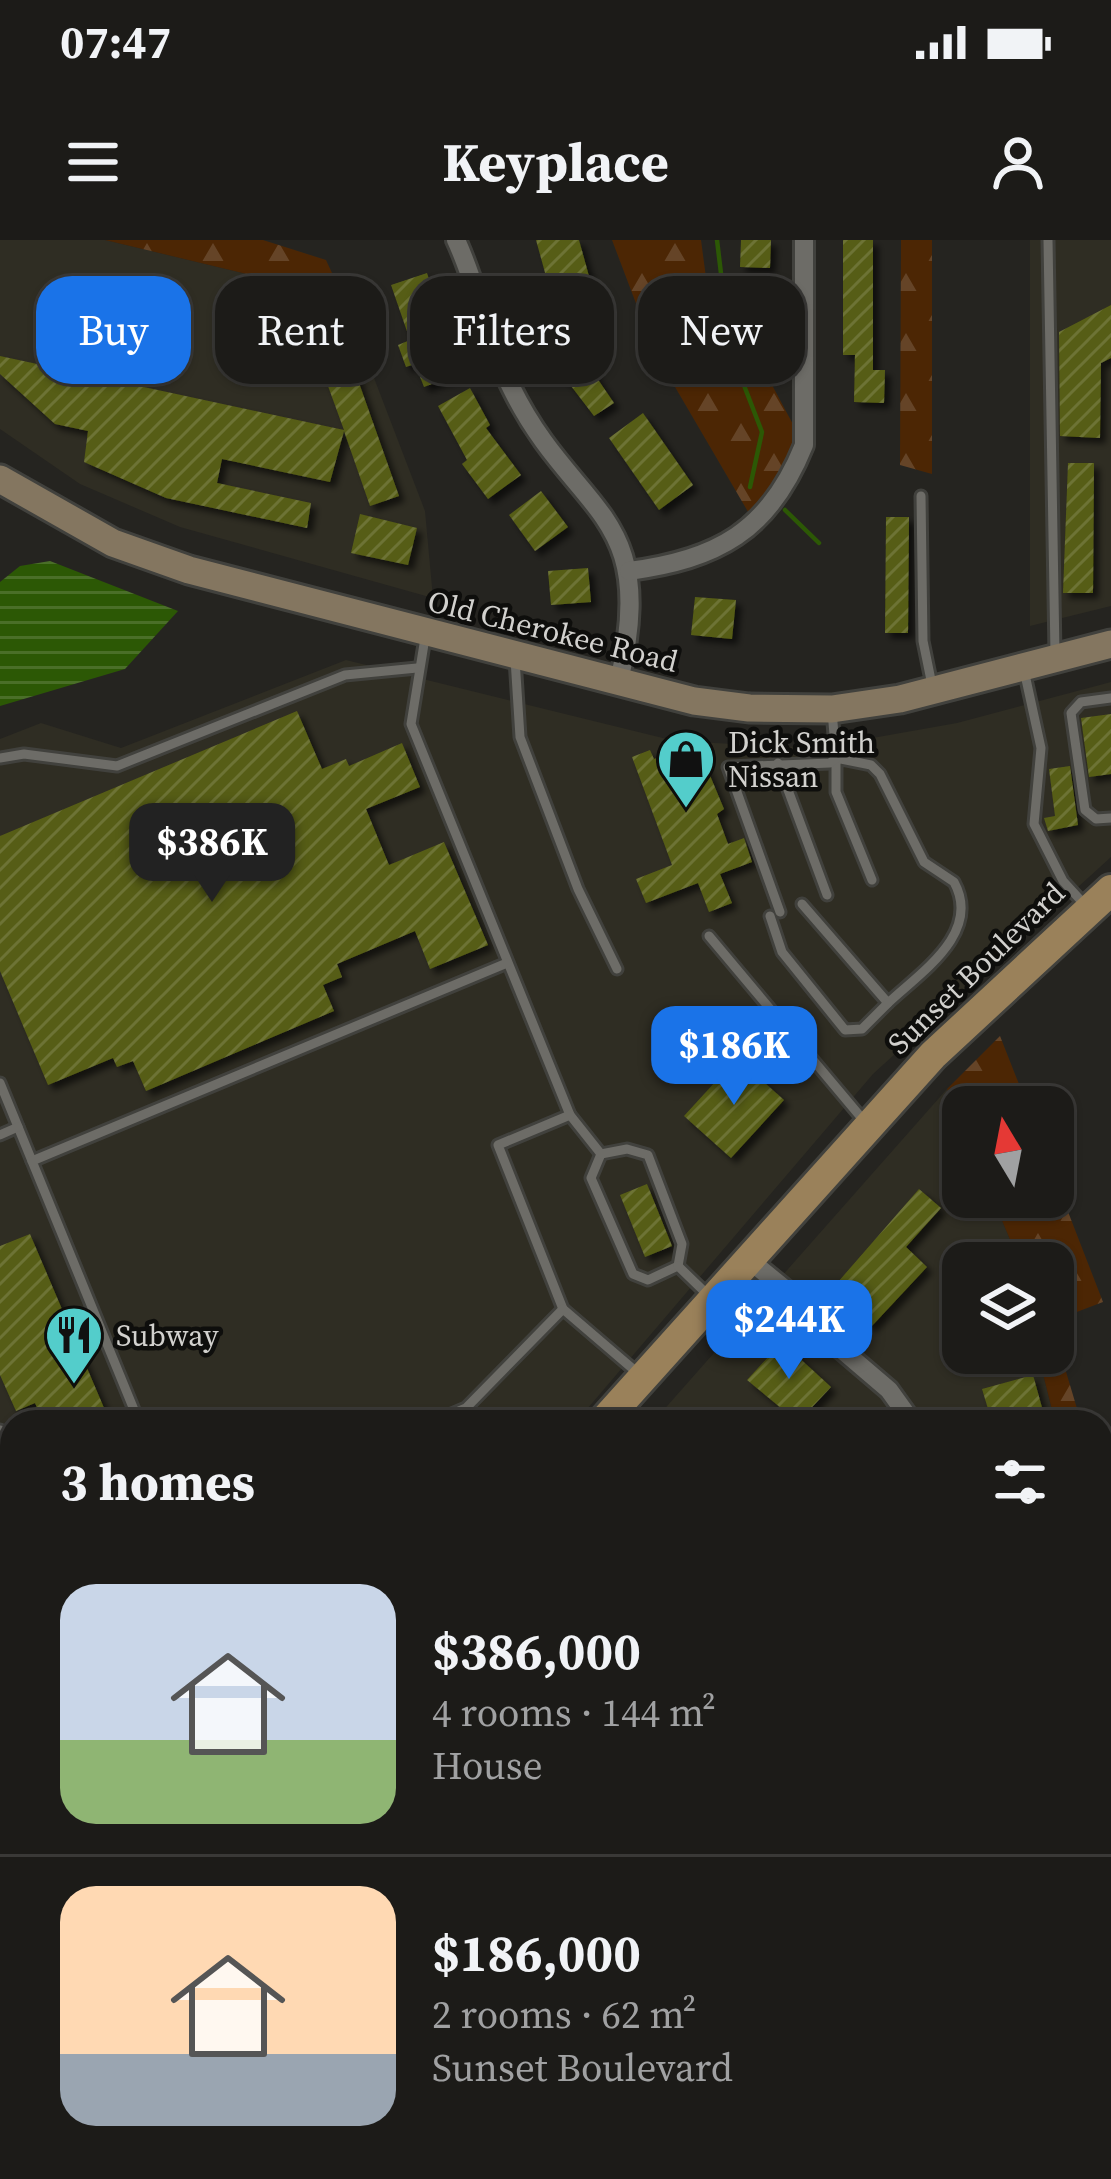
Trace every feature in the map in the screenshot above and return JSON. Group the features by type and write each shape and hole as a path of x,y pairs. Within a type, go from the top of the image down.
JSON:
{"main road":[{"name":"Sunset Boulevard","path":"614,1410 868,1126 987,1002 1100,900"}],"street":[{"path":"456,240 511,388 554,454 601,510 629,571 632,620 620,681"},
{"path":"629,571 713,553 770,507 791,477 803,445 804,240"},
{"name":"Old Cherokee Road","path":"0,479 132,550 426,632 730,706 832,709 933,690 1111,644"},
{"path":"730,1279 790,1294 800,1314 889,1390 903,1410"}],"lane":[{"path":"1048,240 1056,659"},
{"path":"921,496 923,640 933,690"},
{"path":"426,632 411,724 569,1115 601,1154"},
{"path":"514,654 520,737 578,889 616,969"},
{"path":"1023,667 1041,748 1034,824 1063,881 1100,900"},
{"path":"0,758 24,754 117,766 345,675 417,668"},
{"path":"1111,698 1081,702 1071,713 1085,810 1096,819 1111,818"},
{"path":"832,709 836,792 872,880"},
{"path":"836,758 871,766 880,774 924,862 947,873 963,901 947,948 862,1029 844,1030 782,952 775,914 728,779 728,767 738,763 830,764 836,758"},
{"path":"778,763 827,896"},
{"path":"802,904 888,1003"},
{"path":"709,936 868,1126"},
{"path":"32,1161 508,963"},
{"path":"0,1083 134,1410"},
{"path":"569,1115 498,1144 563,1309 643,1378"},
{"path":"0,1135 18,1127"},
{"path":"601,1154 627,1149 648,1155 682,1244 678,1267"},
{"path":"601,1154 591,1178 633,1274 648,1280 678,1267 730,1279"},
{"path":"466,1410 563,1309"}],"shaded area":[{"path":"0,240 105,240 255,276 215,276 215,384 376,384 425,511 433,598 180,527 80,484 0,429"},
{"path":"1030,240 1111,240 1111,606 1030,626"},
{"path":"50,561 178,611 125,669 0,706 0,582 20,566"},
{"path":"346,660 675,741 816,748 957,723 1111,682 1111,857 873,1074 586,1410 0,1410 0,739 41,723 121,748"},
{"path":"942,1095 942,1218 1001,1218 1011,1242 942,1242 942,1374 1043,1374 1052,1410 664,1410"}],"green space":[{"path":"105,240 263,240 326,260 333,276 255,276"},
{"path":"612,240 701,240 706,276 638,276 638,309"},
{"path":"901,240 932,240 932,474 900,465"},
{"path":"673,384 772,384 804,445 754,522"},
{"path":"1000,1036 1020,1086 950,1086"},
{"path":"1001,1218 1070,1218 1103,1302 1074,1313 1074,1242 1011,1242"},
{"path":"1043,1374 1067,1374 1077,1410 1052,1410"}],"building":[{"path":"536,240 579,240 589,276 546,276"},
{"path":"741,240 771,240 770,268 740,267"},
{"path":"843,240 873,240 873,370 885,370 884,403 854,402 855,355 843,355"},
{"path":"410,279 410,340 391,285"},
{"path":"1111,305 1111,358 1101,363 1100,438 1060,436 1059,332"},
{"path":"410,340 410,366 406,367 398,345"},
{"path":"0,356 36,364 36,384 130,384 344,430 327,384 359,384 399,496 370,506 344,431 330,482 222,459 217,483 311,503 307,528 166,498 84,462 88,431 55,424 0,374"},
{"path":"570,384 601,384 614,403 594,416"},
{"path":"470,388 490,425 486,428 521,475 488,499 462,464 467,460 438,406"},
{"path":"643,413 693,485 659,510 609,438"},
{"path":"1068,463 1094,463 1093,593 1063,593"},
{"path":"541,491 568,527 535,551 509,515"},
{"path":"360,514 417,528 408,565 351,553"},
{"path":"886,517 909,517 908,633 885,633"},
{"path":"588,568 591,602 551,605 548,571"},
{"path":"695,597 736,600 732,639 691,635"},
{"path":"297,711 322,769 346,759 349,766 402,743 420,787 366,809 389,865 444,842 488,945 430,969 415,931 337,964 342,977 323,985 334,1011 146,1091 133,1061 117,1067 113,1058 48,1085 0,971 0,836"},
{"path":"1111,714 1111,774 1089,777 1081,718"},
{"path":"687,748 690,758 701,754 724,809 717,814 728,844 744,838 752,862 720,874 732,903 709,912 698,883 646,903 636,879 672,865 632,757 650,750 654,759"},
{"path":"1070,766 1078,825 1048,831 1044,818 1055,816 1049,769"},
{"path":"737,1058 784,1100 731,1158 684,1116"},
{"path":"647,1184 672,1246 645,1257 620,1195"},
{"path":"919,1189 941,1208 906,1247 927,1267 871,1327 831,1290"},
{"path":"30,1234 105,1410 38,1410 35,1403 16,1410 0,1375 0,1246"},
{"path":"782,1342 831,1387 809,1410 783,1410 747,1380"},
{"path":"1033,1375 1043,1410 988,1410 982,1389"}],"waterway":[{"path":"717,240 730,349 762,432 750,487"},
{"path":"785,510 819,543"}],"place":[{"name":"Dick Smith Nissan","path":"686,810"},
{"name":"Subway","path":"74,1386"}]}
